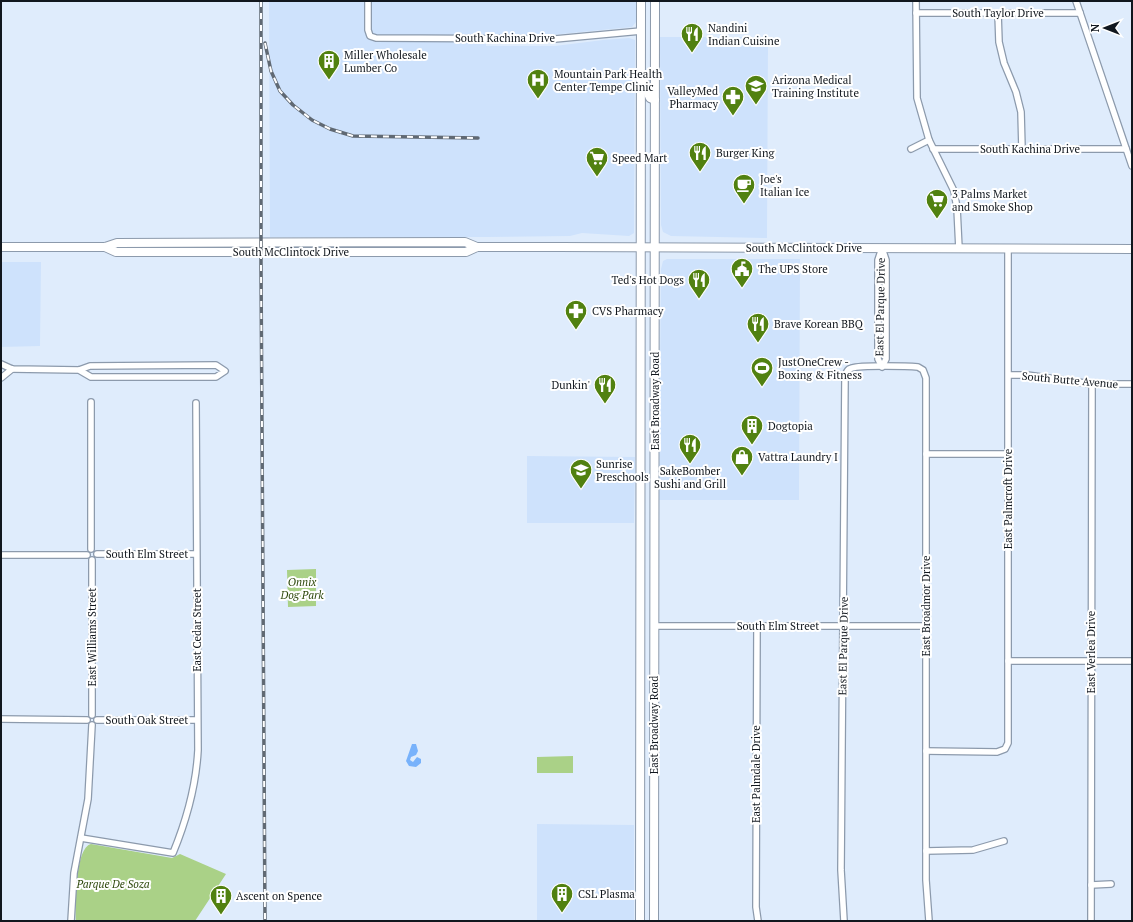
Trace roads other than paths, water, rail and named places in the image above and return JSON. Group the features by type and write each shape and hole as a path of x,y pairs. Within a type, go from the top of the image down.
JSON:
{"main road":[{"name":"East Broadway Road","path":"640,921 641,1"},
{"name":"East Broadway Road","path":"654,921 655,1"},
{"path":"641,31 655,26"},
{"path":"641,72 647,85 648,95 650,98 655,100"},
{"name":"South McClintock Drive","path":"1,247 105,247 116,252 466,252 477,247 1132,249"},
{"path":"640,441 654,441"},
{"path":"640,626 654,626"},
{"path":"640,828 654,830"}],"street":[{"name":"South Kachina Drive","path":"368,1 368,30 370,36 376,38 555,39 641,31"},
{"path":"916,1 917,98 929,140 954,191 957,208 959,248"},
{"path":"1076,1 1132,166"},
{"name":"South Taylor Drive","path":"916,13 1080,13"},
{"path":"998,13 999,42 1004,63 1016,92 1021,112 1022,149"},
{"path":"911,149 929,140"},
{"name":"South Kachina Drive","path":"933,148 1126,149"},
{"name":"East El Parque Drive","path":"882,248 886,260 886,359 882,367"},
{"name":"East Palmcroft Drive","path":"926,751 997,752 1005,748 1008,739 1008,249"},
{"path":"1,364 12,369 79,370 90,366 216,365 225,371 216,376 91,376 79,370"},
{"name":"East Broadmor Drive","path":"847,371 855,367 915,367 921,368 925,372 926,886 929,921"},
{"path":"1,378 12,369"},
{"name":"East El Parque Drive","path":"844,921 841,882 841,657 844,626 844,380 847,371"},
{"name":"South Butte Avenue","path":"1009,375 1027,375 1092,384 1132,384"},
{"name":"East Verlea Drive","path":"1090,921 1092,384"},
{"path":"87,555 88,551 91,549 90,402"},
{"name":"East Cedar Street","path":"81,838 173,853 187,817 194,789 197,768 196,403"},
{"path":"926,454 1009,454"},
{"path":"87,555 88,558 92,560 96,558 96,551 91,549"},
{"name":"South Elm Street","path":"97,554 196,554"},
{"path":"1,555 87,555"},
{"name":"East Williams Street","path":"92,560 92,714"},
{"name":"South Elm Street","path":"654,626 926,626"},
{"name":"East Palmdale Drive","path":"757,626 756,907 758,921"},
{"path":"1008,661 1132,661"},
{"path":"71,921 72,891 89,785 92,725 96,723 97,720 96,716 92,714 88,716 87,720"},
{"path":"1,719 87,720"},
{"path":"87,720 88,724 92,725"},
{"name":"South Oak Street","path":"97,720 198,720"},
{"path":"926,851 973,850 1004,841"},
{"path":"1090,885 1111,884"}],"water":[{"path":"412,744 416,744 418,751 416,755 411,757 410,760 413,762 417,757 421,759 421,763 416,767 409,766 406,761"}],"railway":[{"path":"261,1 265,921"},
{"path":"265,43 271,71 280,91 293,105 312,120 330,129 353,136 478,138"}],"place":[{"name":"Nandini Indian Cuisine","path":"692,54"},
{"name":"Miller Wholesale Lumber Co","path":"329,80"},
{"name":"Mountain Park Health Center Tempe Clinic","path":"538,100"},
{"name":"Arizona Medical Training Institute","path":"756,106"},
{"name":"ValleyMed Pharmacy","path":"733,116"},
{"name":"Burger King","path":"700,172"},
{"name":"Speed Mart","path":"597,178"},
{"name":"Joe's Italian Ice","path":"744,204"},
{"name":"3 Palms Market and Smoke Shop","path":"937,220"},
{"name":"The UPS Store","path":"742,288"},
{"name":"Ted's Hot Dogs","path":"699,300"},
{"name":"CVS Pharmacy","path":"576,330"},
{"name":"Brave Korean BBQ","path":"758,344"},
{"name":"JustOneCrew - Boxing & Fitness","path":"762,388"},
{"name":"Dunkin'","path":"605,404"},
{"name":"Dogtopia","path":"752,446"},
{"name":"SakeBomber Sushi and Grill","path":"690,464"},
{"name":"Vattra Laundry I","path":"742,476"},
{"name":"Sunrise Preschools","path":"581,490"},
{"name":"CSL Plasma","path":"562,914"},
{"name":"Ascent on Spence","path":"221,916"}],"park label":[{"name":"Onnix Dog Park","path":"302,588"},
{"name":"Parque De Soza","path":"113,884"}]}
